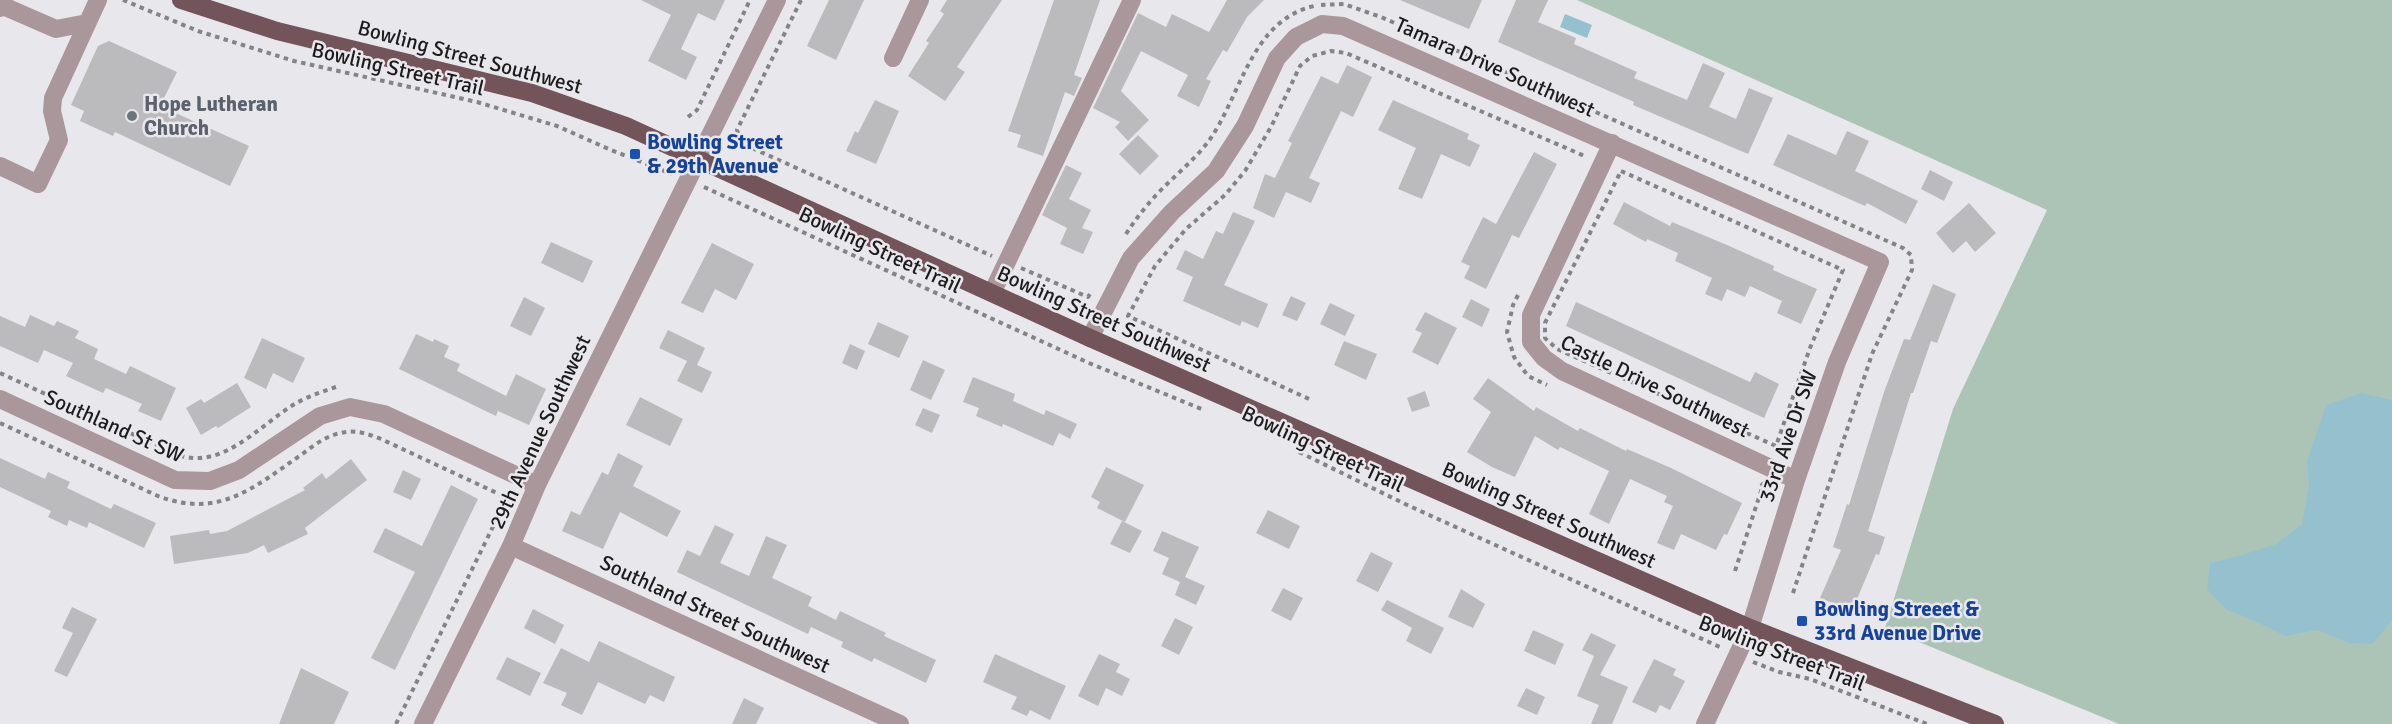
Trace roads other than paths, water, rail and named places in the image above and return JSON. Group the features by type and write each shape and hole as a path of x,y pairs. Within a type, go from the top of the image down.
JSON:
{"main road":[{"name":"Bowling Street Southwest","path":"181,0 277,32 532,93 626,126 1090,338 1750,628 1995,724"}],"street":[{"path":"0,166 38,184 59,140 52,111 53,98 98,0"},
{"name":"29th Avenue Southwest","path":"423,724 511,546 537,485 777,0"},
{"path":"893,58 920,0"},
{"path":"992,293 1132,0"},
{"path":"0,8 1,5 56,29 87,23"},
{"name":"Tamara Drive Southwest","path":"1090,338 1131,258 1172,212 1216,171 1245,126 1277,58 1296,37 1322,24 1343,26 1880,262"},
{"name":"Castle Drive Southwest","path":"1612,143 1531,315 1531,342 1544,358 1562,371 1796,480"},
{"name":"33rd Ave Dr SW","path":"1705,724 1750,628 1796,480 1837,362 1880,262"},
{"name":"Southland St SW","path":"0,399 175,480 210,481 239,470 320,416 350,407 384,414 537,485"},
{"name":"Southland Street Southwest","path":"511,546 900,724"}],"water":[{"path":"1565,14 1592,25 1587,38 1560,27"},
{"path":"2362,393 2392,400 2392,620 2373,644 2349,643 2317,630 2285,636 2227,610 2207,589 2210,563 2276,544 2302,524 2309,485 2307,461 2326,405"}],"place":[{"name":"Hope Lutheran Church","path":"132,116"},
{"name":"Bowling Street & 29th Avenue","path":"635,154"},
{"name":"Bowling Streeet & 33rd Avenue Drive","path":"1802,621"}]}
